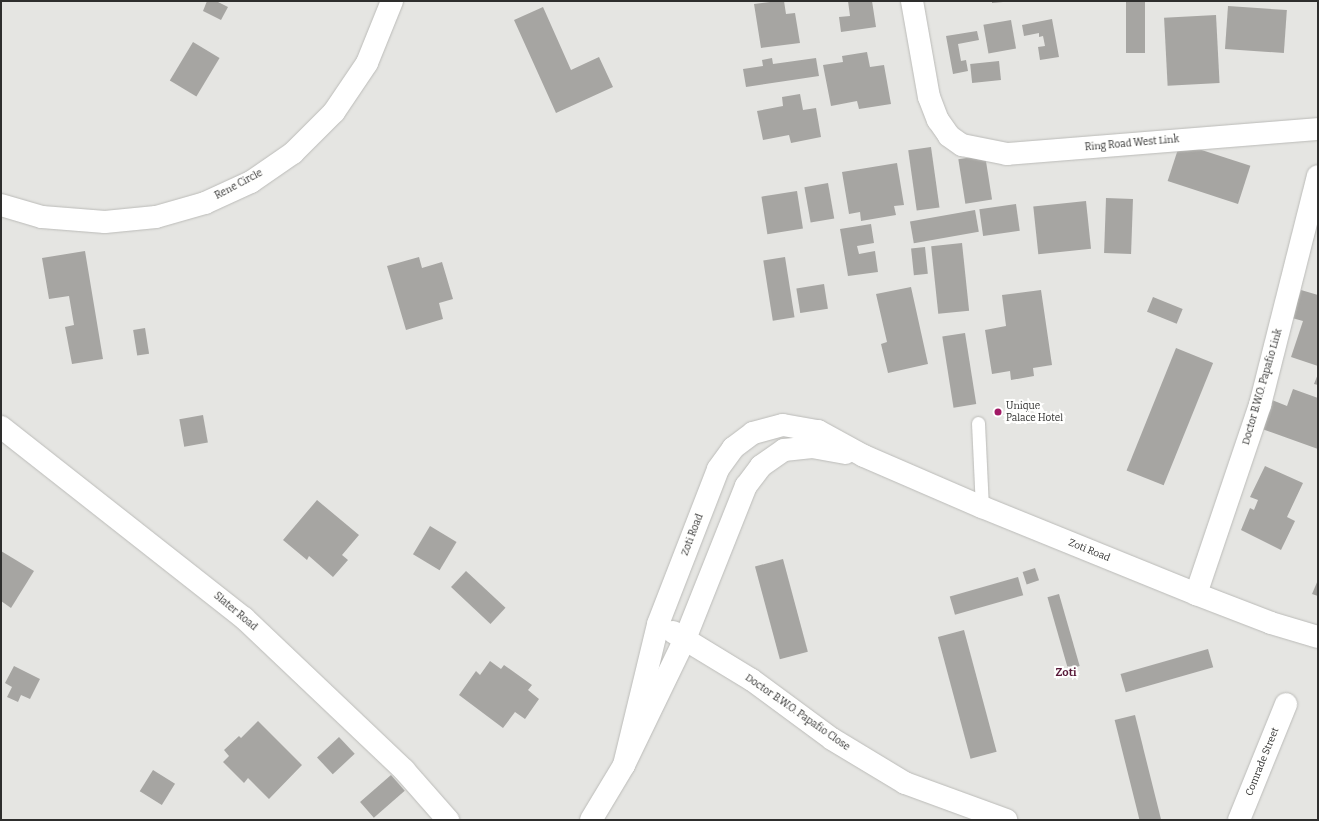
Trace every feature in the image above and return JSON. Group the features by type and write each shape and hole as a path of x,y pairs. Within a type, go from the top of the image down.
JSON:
{"street":[{"name":"Rene Circle","path":"1,205 42,217 105,222 156,217 205,203 251,182 293,153 334,112 367,63 392,1"},
{"name":"Ring Road West Link","path":"912,1 929,97 938,120 949,136 962,145 1007,154 1318,128"},
{"name":"Doctor B.W.O. Papafio Link","path":"1196,594 1260,405 1318,176"},
{"name":"Zoti Road","path":"624,765 658,624 718,469 733,448 753,432 783,425 818,431 864,456 982,507 1196,594 1271,623 1318,637"},
{"name":"Slater Road","path":"1,427 244,618 404,770 448,820"},
{"name":"Zoti Road","path":"591,820 624,765 685,639 746,486 761,466 784,450 812,447 864,456"},
{"name":"Doctor B.W.O. Papafio Close","path":"658,624 752,680 832,739 904,783 1006,820"},
{"name":"Comrade Street","path":"1240,820 1286,704"}],"lane":[{"path":"978,424 982,507"}],"building":[{"path":"207,1 216,1 228,7 221,20 203,11"},
{"path":"784,1 786,14 795,13 800,43 761,48 754,4"},
{"path":"848,1 872,1 876,27 841,32 839,17 850,16"},
{"path":"992,1 1003,1 1003,2 992,3"},
{"path":"1126,1 1145,1 1145,53 1126,53"},
{"path":"1228,6 1287,10 1284,53 1225,49"},
{"path":"543,7 571,70 599,57 613,87 556,113 514,20"},
{"path":"1216,15 1220,83 1168,86 1164,18"},
{"path":"1052,19 1059,57 1040,60 1038,47 1045,46 1043,36 1039,37 1039,33 1024,36 1022,25"},
{"path":"1011,20 1016,49 988,53 983,25"},
{"path":"977,31 979,40 958,44 961,61 966,60 968,71 953,74 946,36"},
{"path":"193,42 220,58 196,97 170,81"},
{"path":"867,52 870,67 884,65 891,104 859,109 857,101 831,106 823,65 843,62 842,56"},
{"path":"772,58 773,64 816,58 819,76 746,87 743,69 763,66 762,60"},
{"path":"999,61 1001,80 972,83 970,64"},
{"path":"800,94 803,110 816,108 821,137 791,143 789,135 763,140 757,111 783,106 782,97"},
{"path":"1180,143 1250,166 1238,204 1168,181"},
{"path":"931,147 939,207 917,211 908,150"},
{"path":"985,155 992,199 965,204 958,159"},
{"path":"897,163 904,205 894,206 896,215 861,221 860,212 849,214 842,172"},
{"path":"828,183 834,218 811,223 804,187"},
{"path":"797,191 803,229 767,234 761,197"},
{"path":"1106,198 1133,199 1131,254 1104,253"},
{"path":"1086,201 1091,249 1038,254 1033,207"},
{"path":"1016,204 1020,231 983,236 979,209"},
{"path":"975,210 979,232 914,243 910,221"},
{"path":"871,224 874,243 857,246 859,254 875,251 878,272 848,276 840,229"},
{"path":"962,243 969,311 938,314 931,246"},
{"path":"925,247 928,274 914,275 911,248"},
{"path":"85,251 103,359 72,364 65,327 74,325 69,296 49,299 42,258"},
{"path":"419,257 422,268 442,262 453,299 439,303 443,319 406,330 387,266"},
{"path":"785,257 795,317 773,321 763,260"},
{"path":"824,284 828,309 800,313 796,288"},
{"path":"911,287 928,364 888,373 881,344 887,342 876,294"},
{"path":"1041,290 1052,365 1033,368 1034,376 1011,380 1010,371 992,374 985,330 1006,326 1002,295"},
{"path":"1301,290 1318,295 1318,366 1291,357 1303,321 1292,318"},
{"path":"1153,297 1183,309 1177,324 1147,312"},
{"path":"145,328 149,354 137,356 133,330"},
{"path":"965,333 976,404 954,408 942,337"},
{"path":"1176,348 1213,363 1164,485 1127,470"},
{"path":"1318,374 1318,385 1314,384"},
{"path":"1293,389 1318,398 1318,449 1262,429 1272,400 1287,406"},
{"path":"203,415 208,443 184,447 179,419"},
{"path":"1265,466 1303,483 1287,517 1295,521 1281,550 1241,530 1250,508 1254,510 1258,500 1250,497"},
{"path":"317,500 359,535 342,555 348,560 333,577 309,556 307,560 283,540"},
{"path":"430,526 457,542 440,570 413,554"},
{"path":"1,551 34,571 11,608 1,601"},
{"path":"783,559 808,652 780,659 755,567"},
{"path":"1035,568 1039,580 1027,584 1023,572"},
{"path":"466,571 505,608 490,624 451,587"},
{"path":"1018,577 1023,595 955,615 950,597"},
{"path":"1318,580 1318,596 1312,594"},
{"path":"1059,594 1080,666 1068,669 1047,597"},
{"path":"964,630 997,752 971,759 938,637"},
{"path":"1208,649 1213,667 1126,692 1121,674"},
{"path":"490,661 501,669 504,665 532,685 528,690 539,699 525,719 515,712 503,728 459,695 476,671 480,675"},
{"path":"14,666 40,679 30,699 21,695 18,702 7,697 12,687 5,683"},
{"path":"1135,715 1161,820 1140,820 1115,720"},
{"path":"258,721 302,765 269,799 248,778 244,783 223,762 229,756 224,750 239,736 241,738"},
{"path":"339,737 355,754 333,774 317,757"},
{"path":"153,770 175,784 162,805 140,791"},
{"path":"391,775 405,791 374,818 360,802"}],"place":[{"name":"Unique Palace Hotel","path":"998,412"}],"district":[{"name":"Zoti","path":"1066,673"}]}
